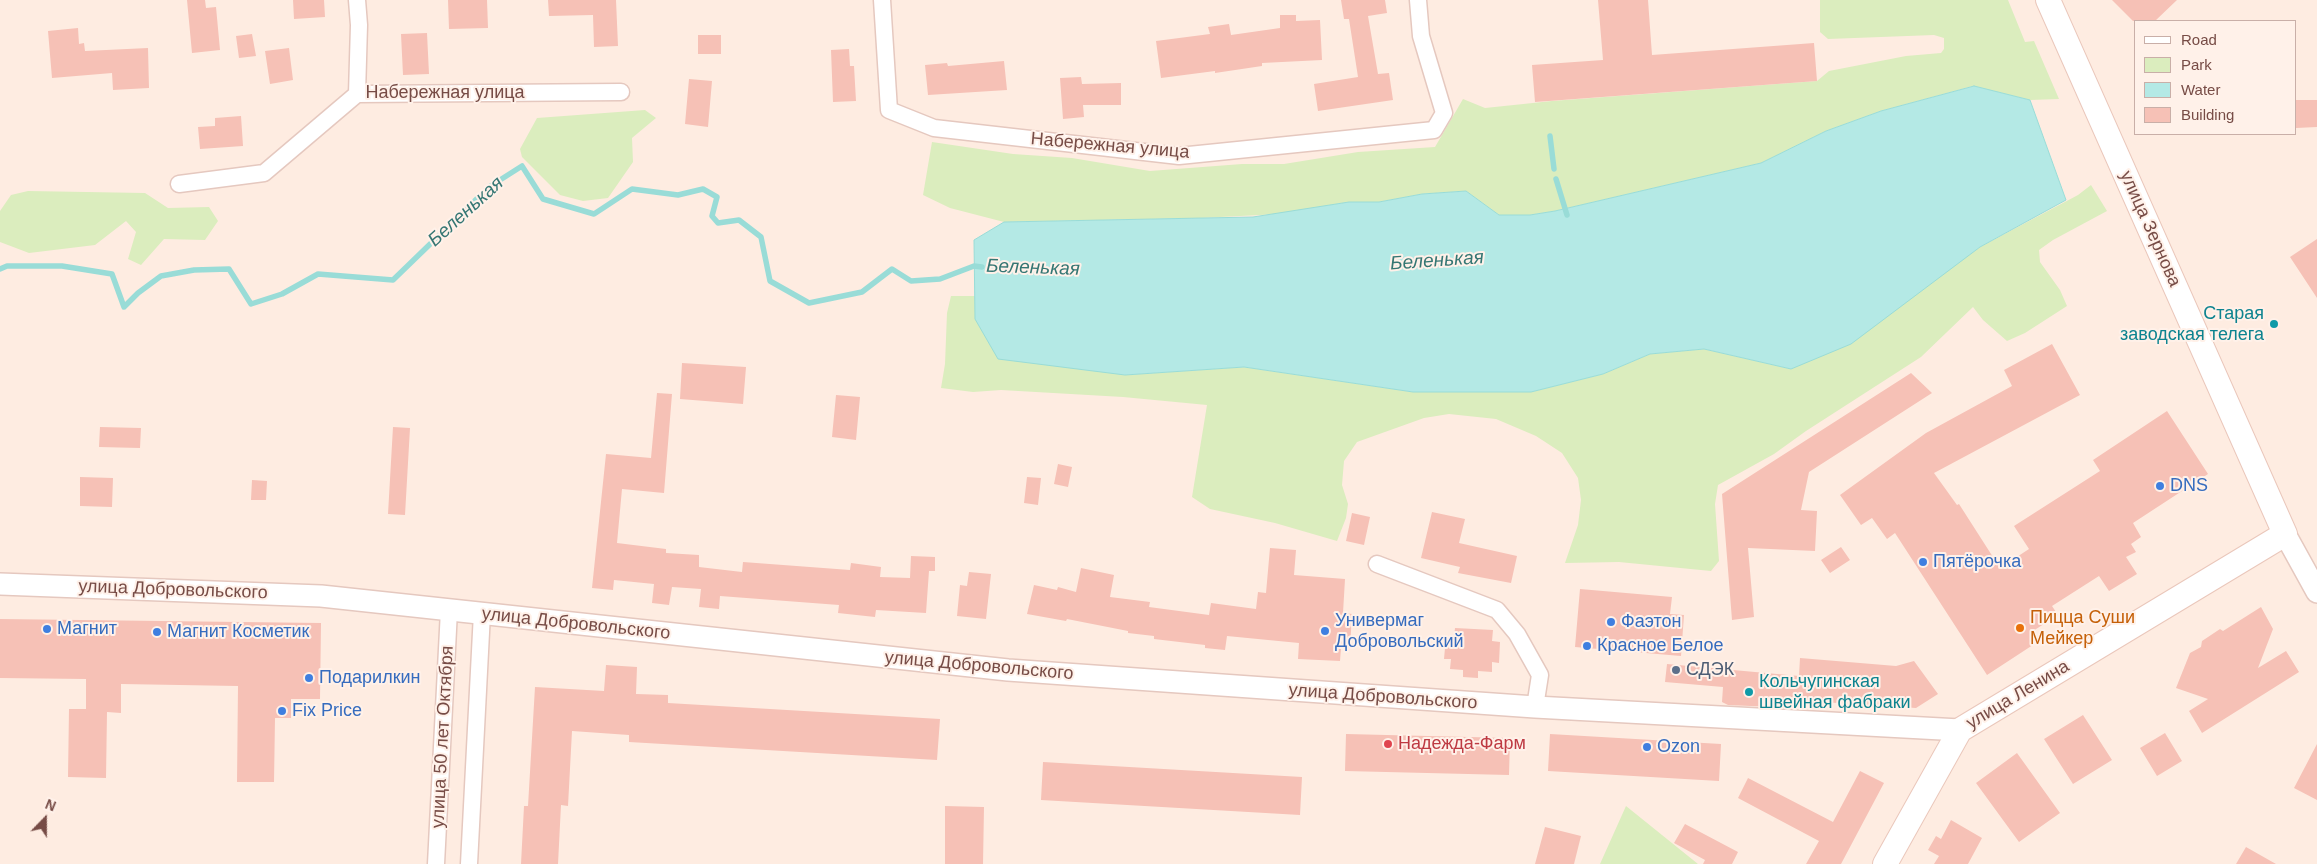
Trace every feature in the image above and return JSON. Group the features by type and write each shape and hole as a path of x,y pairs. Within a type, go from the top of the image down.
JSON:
{"main road":[{"name":"улица Зернова","path":"2048,0 2285,534"},
{"name":"улица Ленина","path":"1884,864 1960,730 2285,534"}],"street":[{"path":"357,0 357,94"},
{"name":"Набережная улица","path":"882,0 888,110 934,128 1179,156 1434,130 1444,113 1421,36 1418,0"},
{"name":"Набережная улица","path":"179,184 264,173 357,94 621,92"},
{"name":"улица Зернова","path":"2285,534 2317,592"},
{"path":"1377,564 1497,610 1517,634 1540,675 1535,707"},
{"name":"улица Добровольского","path":"0,584 321,596 1008,670 1535,707 1960,730"},
{"name":"улица 50 лет Октября","path":"436,864 449,610"},
{"name":"улица 50 лет Октября","path":"468,864 482,614"}],"green space":[{"path":"1820,0 2008,0 2025,42 2034,41 2059,99 2030,100 1973,86 1881,111 1826,131 1761,163 1555,211 1530,215 1499,215 1466,191 1422,194 1379,202 1349,202 1280,214 1200,218 1004,222 950,208 923,195 932,142 1013,154 1072,158 1150,171 1242,164 1284,164 1358,152 1435,147 1463,99 1485,108 1552,101 1817,81 1829,71 1906,56 1941,53 1944,49 1944,38 1934,35 1828,39 1820,32"},
{"path":"645,110 656,118 632,138 633,162 608,198 583,201 560,195 522,157 520,149 537,118"},
{"path":"2091,185 2107,211 2053,240 2039,250 2040,262 2060,290 2067,306 2025,333 2007,341 1983,320 1973,307 1921,357 1806,431 1774,454 1718,485 1715,504 1719,561 1711,571 1619,562 1565,563 1578,525 1581,500 1578,478 1562,453 1536,436 1496,419 1449,414 1424,418 1357,442 1344,461 1342,485 1348,504 1346,518 1337,541 1275,523 1210,509 1192,497 1207,405 1123,397 1001,390 973,392 941,388 945,364 947,313 951,296 975,296 975,319 1125,375 1244,367 1413,392 1531,392 1603,374 1650,354 1704,349 1791,369 1980,247 2078,195"},
{"path":"28,191 145,193 168,208 209,207 218,221 205,240 164,239 141,265 128,259 136,232 126,221 95,245 29,253 0,242 0,211 11,195"},
{"path":"1626,806 1698,864 1600,864"}],"water":[{"path":"1974,86 2030,100 2066,200 1980,247 1851,344 1791,369 1704,349 1650,354 1603,374 1531,392 1413,392 1244,367 1125,375 998,359 975,319 974,240 1004,222 1253,217 1349,202 1379,202 1422,194 1466,191 1499,215 1530,215 1555,211 1761,163 1826,131 1881,111"}],"building":[{"path":"187,0 205,0 206,8 216,7 220,50 192,53"},
{"path":"293,0 324,0 325,17 294,19"},
{"path":"448,0 487,0 488,28 449,29"},
{"path":"548,0 616,0 618,46 594,47 593,15 549,16"},
{"path":"1341,0 1385,0 1387,13 1368,16 1378,74 1389,73 1393,100 1318,111 1314,84 1358,77 1349,19 1344,19"},
{"path":"1598,0 1648,0 1652,55 1814,43 1817,81 1535,102 1532,65 1603,60"},
{"path":"2112,0 2177,0 2156,20 2133,21"},
{"path":"1280,15 1296,15 1296,21 1320,20 1322,60 1262,63 1262,66 1215,73 1215,71 1161,78 1156,41 1210,34 1208,27 1229,24 1231,35 1280,28"},
{"path":"78,28 79,44 84,43 85,51 148,48 149,88 113,90 112,73 52,78 48,31"},
{"path":"427,33 429,74 403,75 401,34"},
{"path":"252,34 256,56 239,58 236,36"},
{"path":"698,35 721,35 721,54 698,54"},
{"path":"289,48 293,80 270,84 265,51"},
{"path":"849,49 850,66 854,66 856,101 833,102 831,50"},
{"path":"1004,61 1007,90 928,95 925,65 947,63 948,66"},
{"path":"1081,77 1082,84 1121,83 1121,105 1083,105 1084,117 1063,119 1060,78"},
{"path":"689,79 712,81 708,127 685,124"},
{"path":"2297,100 2317,100 2317,127 2297,128"},
{"path":"241,116 243,146 200,149 198,127 215,126 215,118"},
{"path":"2317,239 2317,298 2290,257"},
{"path":"2052,344 2080,395 1934,473 1957,505 1959,504 2000,568 2029,549 2014,526 2100,471 2093,460 2167,411 2208,474 2133,523 2141,537 2131,544 2136,552 2126,557 2137,574 2109,591 2099,576 2052,606 2058,615 2033,631 2039,641 1987,675 1895,533 1887,539 1872,518 1861,525 1840,495 1926,433 2012,386 2004,370"},
{"path":"682,363 746,367 743,404 680,399"},
{"path":"1911,373 1932,393 1809,472 1801,510 1817,511 1815,551 1748,548 1754,617 1732,620 1722,494"},
{"path":"657,393 672,394 664,493 622,489 617,543 666,549 666,553 699,555 699,567 742,572 743,562 850,570 851,563 881,567 880,577 910,578 911,556 935,557 935,571 929,571 926,613 876,610 875,617 838,613 839,605 720,596 719,609 699,607 701,589 672,587 669,605 652,603 654,584 614,580 613,590 592,588 606,454 651,458"},
{"path":"836,395 860,397 856,440 832,437"},
{"path":"100,427 141,428 140,448 99,447"},
{"path":"393,427 410,428 405,515 388,514"},
{"path":"1058,464 1072,467 1068,487 1054,484"},
{"path":"80,477 113,478 112,507 80,506"},
{"path":"1027,477 1041,478 1038,505 1024,503"},
{"path":"252,480 267,481 266,500 251,500"},
{"path":"1432,512 1465,519 1459,543 1517,556 1511,583 1458,573 1460,567 1421,558"},
{"path":"1352,513 1370,517 1364,545 1346,541"},
{"path":"1841,547 1850,560 1830,573 1821,560"},
{"path":"1270,548 1296,550 1294,575 1345,579 1343,613 1352,614 1350,648 1341,648 1340,661 1298,659 1299,643 1227,636 1225,650 1205,648 1205,645 1154,639 1154,636 1128,633 1128,631 1067,619 1066,621 1027,614 1034,585 1057,590 1058,587 1076,592 1081,568 1114,575 1110,597 1150,602 1149,607 1209,615 1211,603 1256,609 1258,592 1266,593"},
{"path":"969,572 991,574 986,619 957,616 960,585 967,586"},
{"path":"1580,589 1672,597 1670,614 1684,615 1681,656 1575,647"},
{"path":"2261,607 2273,629 2258,668 2286,651 2299,672 2202,733 2189,711 2208,699 2176,688 2190,653 2201,647 2202,641 2220,629 2223,631"},
{"path":"0,619 321,623 320,699 291,699 291,718 275,718 274,782 237,782 238,686 121,684 121,713 107,712 106,778 68,777 69,709 86,709 86,679 0,678"},
{"path":"1455,628 1493,630 1492,641 1500,642 1499,663 1492,662 1492,672 1478,671 1478,678 1463,677 1463,670 1450,669 1451,659 1444,659 1446,637 1454,637"},
{"path":"1800,658 1896,666 1914,661 1938,694 1916,708 1775,699 1774,707 1728,705 1722,702 1723,687 1665,682 1667,664 1799,676"},
{"path":"606,665 637,667 636,694 668,695 668,703 940,719 937,760 629,742 629,735 572,731 568,806 561,805 558,864 521,864 524,806 528,806 535,687 604,691"},
{"path":"2083,715 2112,760 2073,784 2044,739"},
{"path":"2165,733 2182,761 2157,776 2140,748"},
{"path":"1346,734 1510,738 1509,775 1345,771"},
{"path":"1550,734 1721,744 1719,781 1548,771"},
{"path":"2317,744 2317,800 2294,788"},
{"path":"2017,753 2060,813 2019,842 1976,783"},
{"path":"1043,762 1302,777 1300,815 1041,800"},
{"path":"1860,771 1884,783 1841,864 1806,864 1819,841 1738,798 1748,778 1833,822"},
{"path":"945,806 984,807 983,864 945,864"},
{"path":"1951,820 1982,838 1968,864 1934,864 1939,856 1928,850 1936,836 1941,839"},
{"path":"1685,824 1738,852 1732,864 1703,864 1705,860 1674,843"},
{"path":"1545,827 1581,836 1574,864 1535,864"},
{"path":"2246,847 2276,864 2236,864"}],"waterway":[{"path":"1550,136 1554,169"},
{"name":"Беленькая","path":"0,269 7,266 62,266 112,274 124,307 138,293 161,276 194,270 229,269 251,304 282,294 318,274 393,280 489,187 522,166 543,199 594,214 632,189 678,195 703,189 717,197 712,216 718,223 739,220 761,237 770,281 809,303 862,292 892,269 911,281 940,279 974,266 982,267"},
{"path":"1556,179 1567,215"}],"place":[{"name":"Старая заводская телега","path":"2274,324"},
{"name":"DNS","path":"2160,486"},
{"name":"Пятёрочка","path":"1923,562"},
{"name":"Фаэтон","path":"1611,622"},
{"name":"Пицца Суши Мейкер","path":"2020,628"},
{"name":"Магнит","path":"47,629"},
{"name":"Универмаг Добровольский","path":"1325,631"},
{"name":"Магнит Косметик","path":"157,632"},
{"name":"Красное Белое","path":"1587,646"},
{"name":"СДЭК","path":"1676,670"},
{"name":"Подарилкин","path":"309,678"},
{"name":"Кольчугинская швейная фабраки","path":"1749,692"},
{"name":"Fix Price","path":"282,711"},
{"name":"Надежда-Фарм","path":"1388,744"},
{"name":"Ozon","path":"1647,747"}]}
